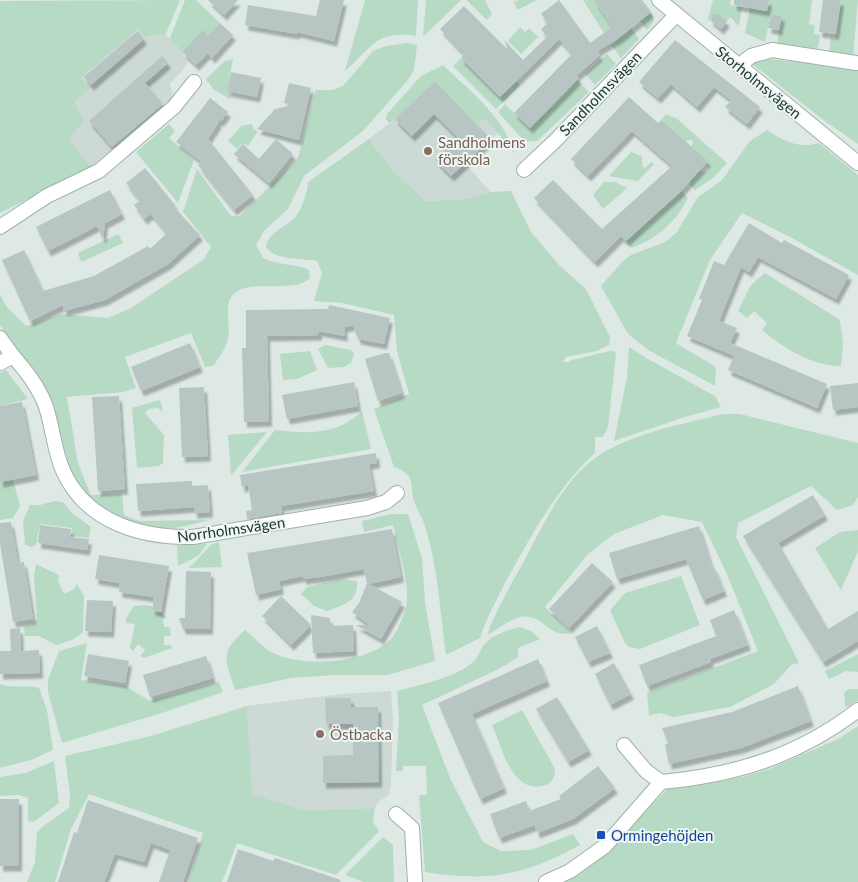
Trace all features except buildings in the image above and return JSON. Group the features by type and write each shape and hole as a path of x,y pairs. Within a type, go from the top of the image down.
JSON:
{"street":[{"name":"Storholmsvägen","path":"659,0 858,163"},
{"name":"Sandholmsvägen","path":"524,170 555,141 676,14"},
{"path":"740,66 751,56 772,50 856,63"},
{"path":"0,227 47,196 99,171 174,107 194,82"},
{"name":"Norrholmsvägen","path":"0,338 30,376 42,398 64,473 75,491 100,514 133,531 172,538 193,537 367,508 386,502 397,493"},
{"path":"0,363 13,356"},
{"path":"546,882 570,871 605,846 661,782 735,771 764,762 827,732 858,710"},
{"path":"624,745 646,771 661,782"},
{"path":"396,814 412,828 415,882"}],"shaded area":[{"path":"138,29 146,37 160,34 170,38 182,52 187,63 170,83 173,98 91,167 69,139 84,121 74,102 81,78"},
{"name":"Sandholmens förskola","path":"435,81 461,93 499,132 464,163 491,192 467,199 425,201 390,167 369,139 395,119"},
{"name":"Östbacka","path":"391,691 393,717 391,784 389,795 378,802 375,808 303,810 251,794 247,706 342,694"}],"green space":[{"path":"180,0 165,36 160,34 145,37 138,29 81,78 90,88 74,102 84,121 69,139 91,167 0,213 0,1"},
{"path":"185,0 196,0 220,23 208,35 203,31 182,52 170,38"},
{"path":"365,0 418,0 416,36 402,35 383,38 369,48 345,71"},
{"path":"426,0 461,0 423,37"},
{"path":"466,0 485,0 492,14 487,20"},
{"path":"519,0 537,0 517,10 514,2"},
{"path":"583,0 594,0 619,37 631,28 639,39 621,58 611,45 618,39 610,29 604,33"},
{"path":"713,0 731,0 730,5 742,7 739,26 730,17 727,21 716,13 707,22"},
{"path":"769,0 812,0 809,24 815,25 814,34 820,35 817,52 777,45 781,16 771,14 765,42 745,33 750,8 767,11"},
{"path":"841,0 858,0 853,58 829,54 831,38 835,39"},
{"path":"651,12 654,21 647,30 640,21"},
{"path":"520,27 525,32 529,28 538,37 521,54 508,41"},
{"path":"408,43 417,45 414,70 407,81 363,131 304,176 288,209 264,231 256,245 263,258 309,270 310,278 302,283 293,285 259,286 239,290 232,296 228,305 228,339 222,353 213,366 205,367 191,333 125,357 136,388 123,392 67,397 78,463 91,495 122,494 124,515 139,521 210,520 179,527 146,528 119,519 107,512 86,493 69,470 24,359 0,325 0,295 7,307 26,326 62,314 108,318 131,308 203,260 211,247 183,212 197,169 231,216 240,216 298,158 316,90 332,90 343,86 373,51 386,46"},
{"path":"607,54 616,64 595,85 585,74"},
{"path":"461,58 500,97 516,81 520,85 496,109 453,66"},
{"path":"757,58 858,68 858,144 826,122 752,64"},
{"path":"233,59 227,91 231,92 230,99 213,89 206,79 225,61"},
{"path":"443,65 494,116 509,140 515,154 485,118 478,124 435,81 389,123 386,119 387,114 421,76"},
{"path":"577,80 589,92 537,141 525,142 498,112 505,104 530,128"},
{"path":"666,114 676,118 727,163 713,178 695,190 690,185 690,181 699,171 707,172 709,168 705,164 708,161 691,146 692,140 685,141 661,120"},
{"path":"169,124 175,131 169,138 194,160 178,203 136,152"},
{"path":"252,124 253,129 258,131 248,146 243,143 237,149 228,141 241,126"},
{"path":"767,130 779,138 792,143 812,145 819,143 858,175 858,275 742,213 710,260 676,343 716,367 715,386 648,350 628,334 601,286 623,261 631,255 665,242 677,232 698,197 721,181 750,141"},
{"path":"369,139 390,167 425,201 467,199 491,192 511,191 531,232 560,266 586,289 610,337 609,345 597,351 566,357 563,362 614,351 616,354 608,427 603,437 595,437 595,453 568,482 544,515 497,598 480,638 446,655 436,572 429,539 414,499 410,478 402,470 394,467 374,409 409,394 397,351 394,315 342,303 314,301 322,273 317,261 281,257 270,251 266,246 275,232 296,216 304,199 308,182"},
{"path":"632,151 642,156 642,165 645,168 652,162 654,164 638,181 609,176"},
{"path":"604,182 615,182 627,188 603,209 593,195"},
{"path":"682,191 688,198 671,223 649,240 631,248 626,241"},
{"path":"118,234 123,243 81,262 78,253"},
{"path":"765,273 840,320 843,344 841,366 819,363 799,355 762,330 767,323 754,311 747,318 738,311 751,285"},
{"path":"325,345 351,350 354,354 351,363 344,367 328,368 318,349"},
{"path":"629,347 715,396 721,407 614,441 627,377"},
{"path":"310,351 317,370 297,379 283,380 280,354"},
{"path":"6,370 28,399 0,406 0,373"},
{"path":"159,400 162,405 162,412 158,408 149,409 145,413 164,435 163,463 159,466 137,468 132,408"},
{"path":"362,411 371,449 242,472 275,430 310,432 332,429 353,419"},
{"path":"723,414 740,414 858,443 858,497 853,505 837,510 811,486 738,523 736,537 799,663 791,665 774,684 730,707 673,717 661,713 649,715 647,693 758,651 726,572 702,522 663,515 614,534 588,554 545,607 571,633 563,634 556,632 533,618 526,617 510,621 487,635 499,606 547,517 576,475 601,454 615,446 645,434"},
{"path":"267,432 234,472 231,475 228,435"},
{"path":"13,480 20,506 13,518 0,520 0,482"},
{"path":"55,501 63,502 71,512 91,527 89,538 71,536 72,528 40,524 36,545 31,547 25,545 23,521 30,505 40,505"},
{"path":"390,514 408,514 422,558 425,602 435,661 388,675 335,675 291,678 235,690 227,664 228,652 236,638 245,630 271,652 284,657 316,662 333,661 366,654 391,639 402,620 406,608 407,589 401,555 393,525 364,532 362,521"},
{"path":"858,530 858,551 841,590 815,548 840,532"},
{"path":"219,542 222,567 189,568 212,544"},
{"path":"207,544 198,556 178,566 177,545"},
{"path":"36,564 59,575 58,580 64,594 73,590 77,584 84,596 83,632 72,640 56,645 39,636 25,636 24,627 33,624 37,619 34,576"},
{"path":"681,576 700,625 640,649 629,647 625,643 610,610 625,593"},
{"path":"341,579 357,581 356,593 349,601 333,609 327,611 314,606 301,594 307,587"},
{"path":"134,606 152,606 152,610 161,612 167,618 163,619 164,627 170,627 171,636 164,636 164,645 171,645 172,648 144,658 140,656 145,650 138,644 133,651 130,648 135,624 126,623 126,618"},
{"path":"520,627 531,631 540,639 518,648 518,657 499,669 422,705 450,778 483,842 501,851 531,850 573,834 580,845 541,864 505,874 468,876 425,872 419,795 427,795 426,766 403,766 403,771 396,771 399,719 397,691 456,673 474,661 483,646 490,639 505,631"},
{"path":"87,643 81,680 125,686 150,701 219,682 223,692 165,712 62,743 48,692 48,680 59,651"},
{"path":"858,654 858,672 846,671 829,679 825,671"},
{"path":"0,684 39,688 47,710 53,750 31,760 0,768"},
{"path":"849,689 858,689 858,701 847,707 845,706 844,693"},
{"path":"247,706 252,794 303,810 375,808 373,822 379,831 336,875 237,843 222,882 189,882 203,833 89,794 71,829 55,882 27,882 35,862 37,832 69,808 70,795 65,756 151,736"},
{"path":"522,710 555,769 552,780 549,784 543,786 532,786 523,783 515,776 504,756 492,725"},
{"path":"858,726 858,882 563,882 601,858 670,786 742,777 769,769 838,739"},
{"path":"54,761 59,803 35,821 28,822 28,798 19,795 0,796 0,777 25,773"},
{"path":"383,837 393,845 394,882 364,882 345,875"}],"place":[{"name":"Sandholmens förskola","path":"428,151"},
{"name":"Östbacka","path":"320,734"},
{"name":"Ormingehöjden","path":"601,835"}]}
